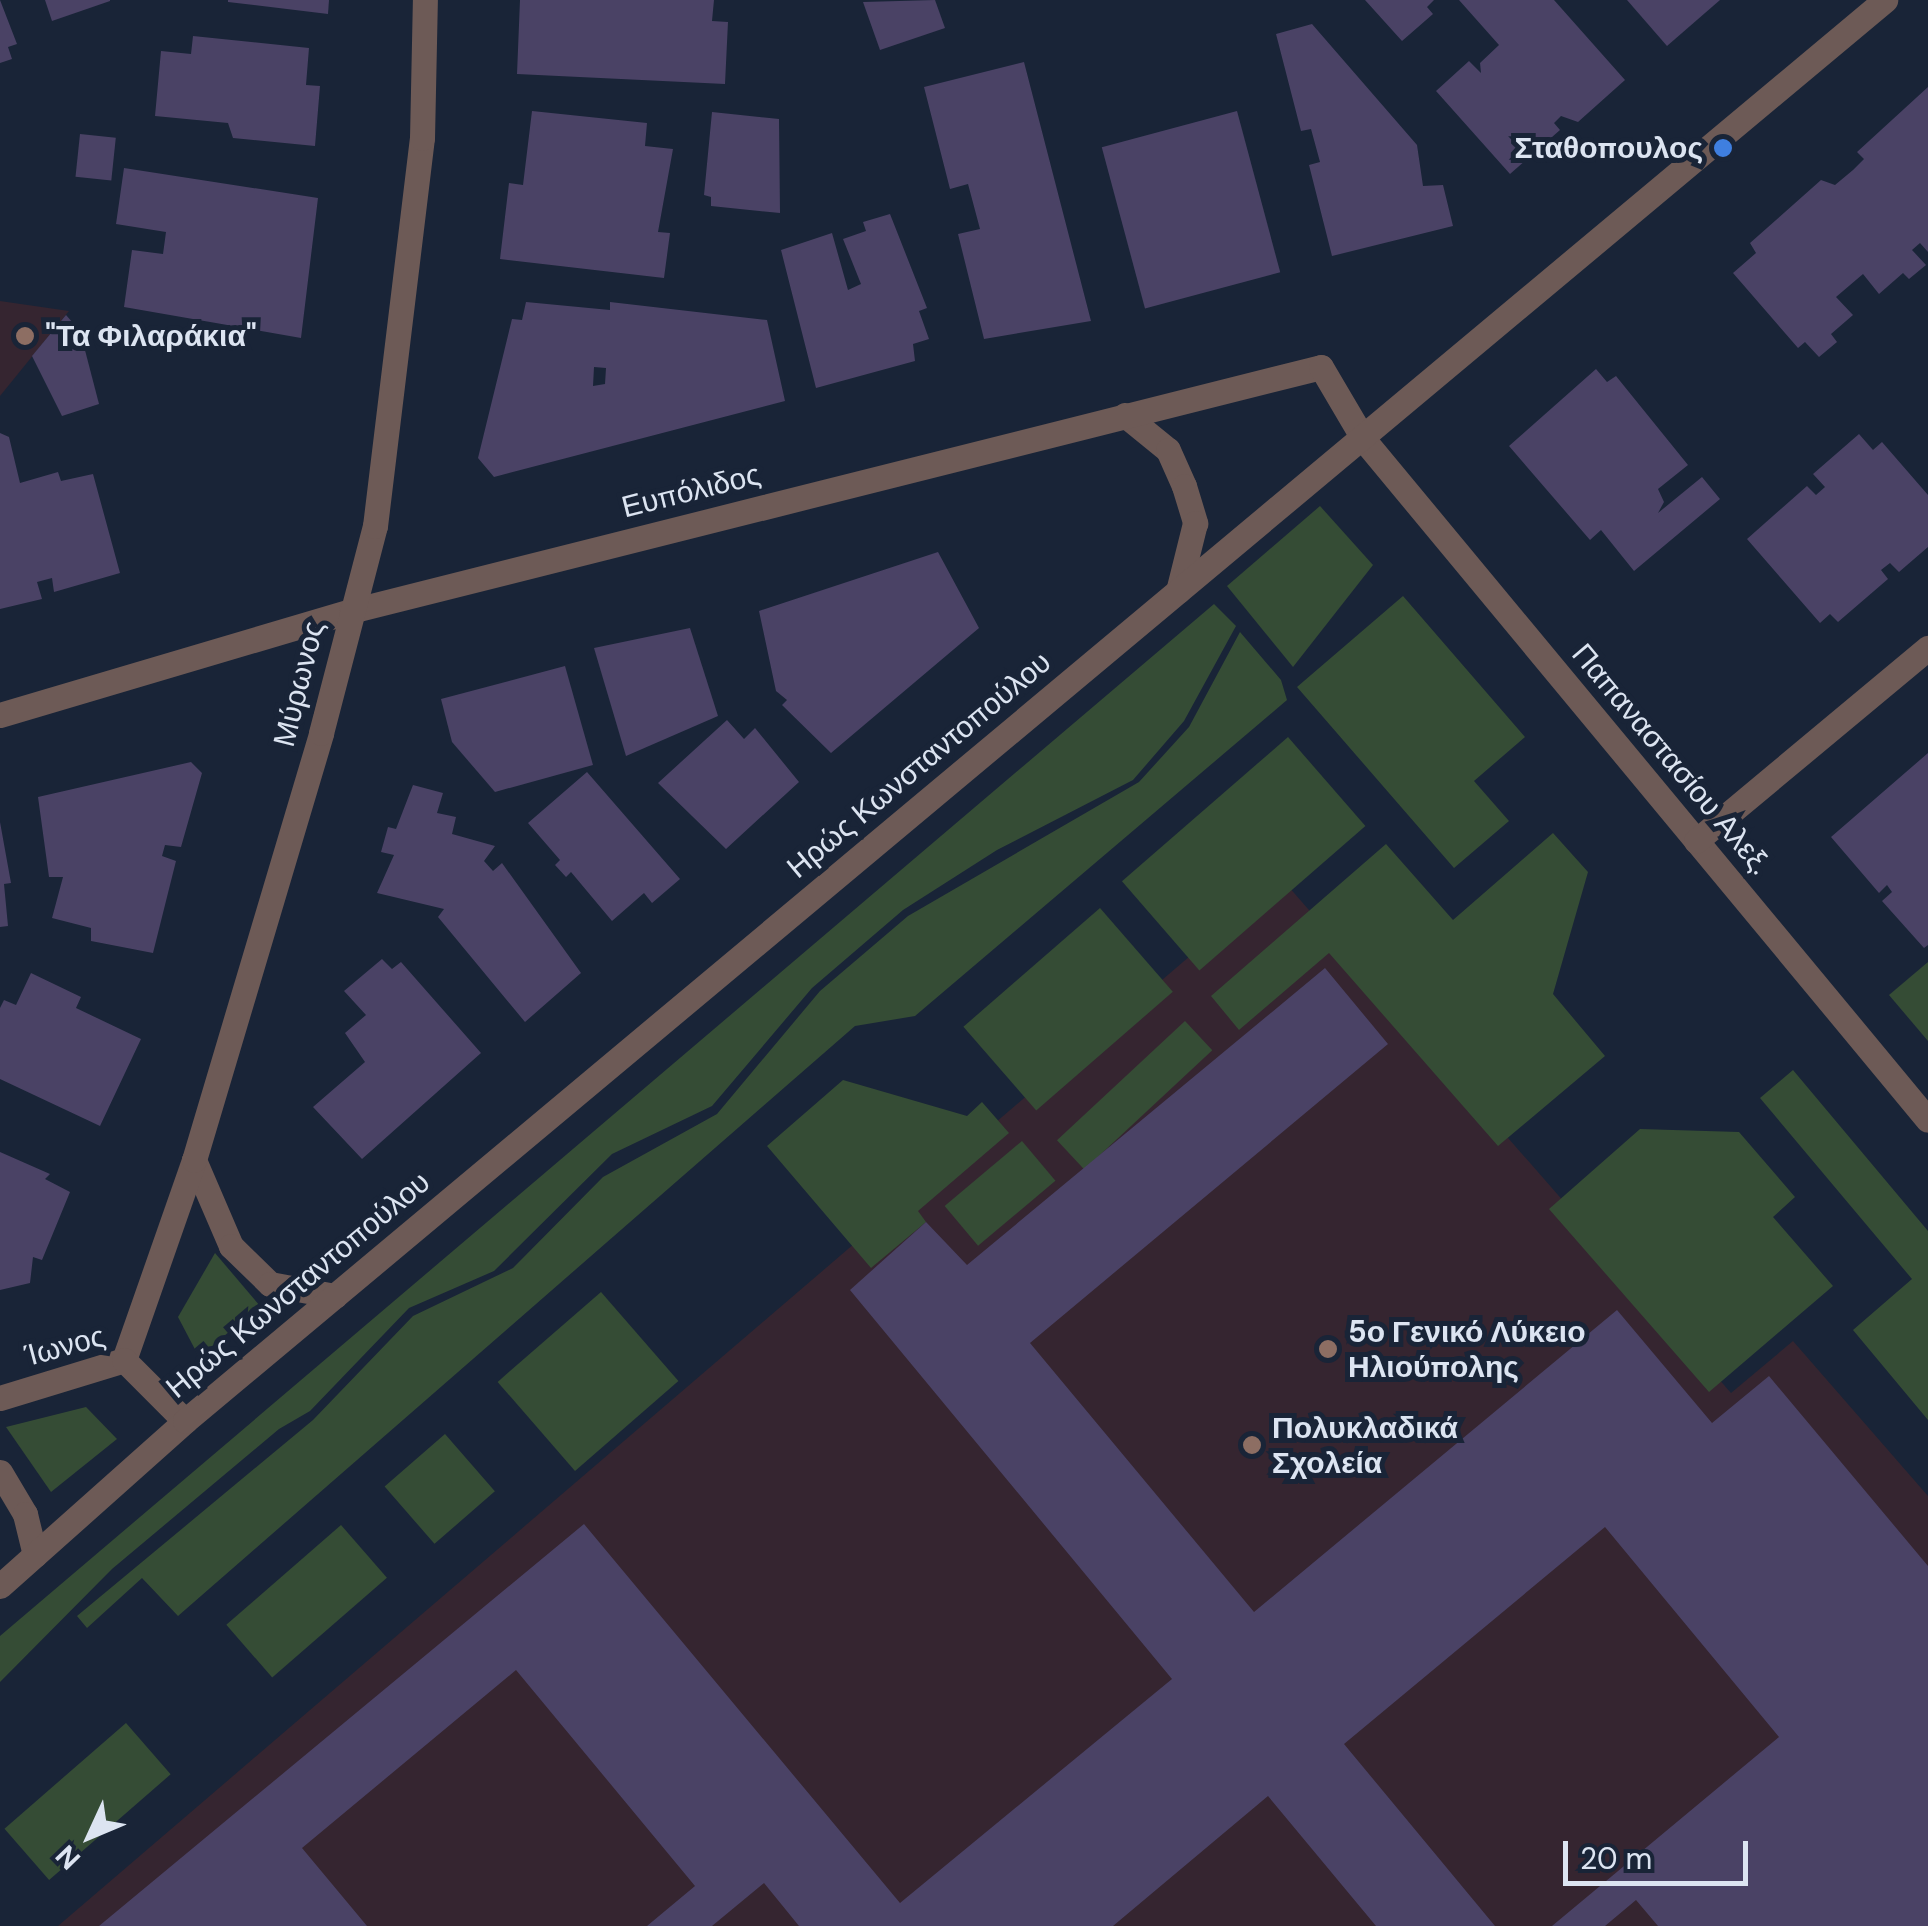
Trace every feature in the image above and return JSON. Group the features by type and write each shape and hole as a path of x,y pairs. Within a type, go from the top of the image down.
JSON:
{"street":[{"name":"Μύρωνος","path":"124,1360 194,1160 375,526 422,138 424,0"},
{"name":"Ηρώς Κωνσταντοπούλου","path":"0,1586 185,1421 1364,440 1885,0"},
{"name":"Ευπόλιδος","path":"0,715 351,611 1321,367 1364,440"},
{"path":"1125,415 1168,450 1190,504 1195,523 1178,591"},
{"name":"Παπαναστασίου Αλεξ.","path":"1364,440 1928,1120"},
{"path":"1696,840 1928,648"},
{"path":"194,1160 232,1246 270,1284 335,1296"},
{"name":"Ίωνος","path":"0,1398 124,1360 185,1421"},
{"path":"0,1472 24,1514 35,1555"}],"shaded area":[{"name":"\"Τα Φιλαράκια\"","path":"0,301 69,311 0,396"},
{"name":"Πολυκλαδικά Σχολεία","path":"1281,878 1731,1393 1793,1341 1928,1496 1928,1926 58,1926"}],"green space":[{"path":"1320,506 1373,565 1293,667 1227,586"},
{"path":"1403,596 1525,737 1474,781 1509,821 1454,868 1297,687"},
{"path":"1214,604 1236,626 1184,721 1133,780 997,850 903,910 812,988 712,1106 612,1154 494,1271 409,1308 310,1411 279,1429 112,1569 0,1682 0,1636"},
{"path":"1240,632 1281,680 1287,700 915,1016 855,1026 178,1616 142,1578 87,1628 77,1616 313,1420 413,1316 513,1268 603,1177 717,1114 820,991 908,916 1139,782 1189,727"},
{"path":"1288,737 1365,826 1199,970 1122,881"},
{"path":"1553,833 1588,872 1553,994 1605,1056 1498,1146 1329,953 1239,1030 1211,996 1386,844 1453,920"},
{"path":"1100,908 1173,992 1036,1111 963,1027"},
{"path":"1928,962 1928,1041 1889,995"},
{"path":"1185,1021 1212,1050 1084,1170 1057,1140"},
{"path":"1793,1070 1928,1231 1928,1420 1853,1330 1912,1279 1760,1098"},
{"path":"843,1080 967,1116 982,1102 1009,1133 918,1211 926,1222 871,1268 767,1146"},
{"path":"1640,1129 1739,1132 1795,1197 1773,1217 1833,1286 1709,1392 1549,1209"},
{"path":"1022,1141 1055,1181 978,1246 945,1206"},
{"path":"215,1253 260,1306 199,1357 178,1317"},
{"path":"601,1292 678,1381 575,1471 498,1382"},
{"path":"86,1407 117,1439 51,1492 6,1427"},
{"path":"445,1434 495,1491 434,1544 385,1486"},
{"path":"341,1525 387,1578 272,1678 226,1625"},
{"path":"126,1723 171,1774 49,1880 4,1829"}],"building":[{"path":"0,0 17,44 8,47 12,59 0,63"},
{"path":"45,0 110,0 110,1 52,21"},
{"path":"228,0 329,0 328,14"},
{"path":"520,0 714,0 712,21 728,22 725,84 517,74"},
{"path":"935,0 945,28 880,50 863,2"},
{"path":"1365,0 1434,0 1427,7 1433,14 1402,41"},
{"path":"1459,0 1554,0 1625,80 1578,122 1561,116 1554,123 1560,130 1510,174 1436,91 1469,61 1481,73 1480,63 1499,45"},
{"path":"1627,0 1720,0 1667,46"},
{"path":"1312,24 1417,145 1423,186 1443,185 1453,226 1332,256 1309,165 1320,162 1311,129 1301,131 1276,34"},
{"path":"193,36 309,48 306,85 320,86 315,146 233,138 228,123 155,116 161,51 191,54"},
{"path":"1024,62 1091,321 984,339 958,234 980,229 968,184 950,189 924,87"},
{"path":"1928,87 1928,252 1920,243 1912,250 1926,265 1909,279 1903,273 1879,294 1863,274 1836,297 1853,315 1831,334 1837,342 1819,357 1805,342 1798,348 1733,273 1756,253 1750,243 1821,180 1835,185 1853,170 1864,159 1857,152"},
{"path":"532,111 647,123 645,146 673,149 658,232 670,233 664,278 500,259 509,183 523,185"},
{"path":"1237,111 1280,272 1145,309 1102,147"},
{"path":"712,112 779,119 780,213 711,206 711,197 704,195"},
{"path":"80,134 116,138 111,181 76,177"},
{"path":"124,168 318,198 301,338 124,307 132,250 163,254 166,232 116,224"},
{"path":"890,214 927,308 919,311 929,339 913,344 915,361 816,388 781,250 832,233 848,290 861,284 843,239 866,231 863,222"},
{"path":"526,302 610,310 610,302 767,320 785,401 494,477 478,458 512,319 522,320","holes":["594,367 606,368 605,384 593,386"]},
{"path":"66,315 80,331 99,404 62,416 32,356"},
{"path":"1596,369 1607,382 1616,376 1688,465 1658,489 1664,502 1658,513 1702,477 1720,499 1634,571 1601,530 1590,540 1509,446"},
{"path":"0,433 9,437 20,483 58,472 61,481 93,474 120,573 54,592 52,578 37,582 42,599 0,609"},
{"path":"1859,434 1873,450 1882,442 1928,495 1928,547 1899,572 1890,563 1881,570 1888,579 1838,622 1830,614 1820,623 1747,539 1807,486 1816,495 1825,487 1813,474"},
{"path":"938,552 979,628 831,753 782,705 787,700 776,691 759,611"},
{"path":"690,628 718,716 626,756 594,648"},
{"path":"565,666 593,765 495,792 452,742 441,699"},
{"path":"727,720 744,739 755,728 799,782 726,849 658,783"},
{"path":"1928,753 1928,945 1924,948 1882,901 1892,892 1887,885 1879,893 1831,837"},
{"path":"191,762 202,773 181,847 165,845 162,856 176,861 153,953 91,941 91,928 52,918 63,877 49,877 38,797"},
{"path":"587,772 680,879 652,903 644,893 612,921 571,872 566,877 555,865 560,860 528,823"},
{"path":"413,785 443,793 437,813 456,817 452,834 495,846 484,861 493,871 502,863 581,973 525,1022 438,917 444,909 377,893 394,855 381,852 388,827 396,829"},
{"path":"0,822 11,883 4,884 8,926 0,927"},
{"path":"382,959 392,969 401,962 481,1053 362,1159 313,1107 365,1062 345,1033 366,1015 344,991"},
{"path":"1325,968 1388,1044 1030,1343 1254,1612 1617,1310 1712,1423 1769,1376 1928,1566 1928,1926 1658,1926 1636,1900 1605,1926 1552,1926 1779,1737 1605,1527 1344,1744 1495,1926 1376,1926 1268,1796 1113,1926 799,1926 764,1883 712,1926 647,1926 695,1886 516,1670 302,1848 367,1926 99,1926 584,1524 900,1903 1172,1679 850,1290 926,1222 967,1265"},
{"path":"31,973 81,997 76,1008 141,1039 100,1126 0,1079 0,1008 4,1000 16,1005"},
{"path":"0,1152 50,1174 45,1179 70,1192 42,1260 33,1257 30,1283 0,1290"}],"place":[{"name":"Σταθοπουλος","path":"1723,148"},
{"name":"\"Τα Φιλαράκια\"","path":"25,336"},
{"name":"5ο Γενικό Λύκειο Ηλιούπολης","path":"1328,1349"},
{"name":"Πολυκλαδικά Σχολεία","path":"1252,1445"}]}
